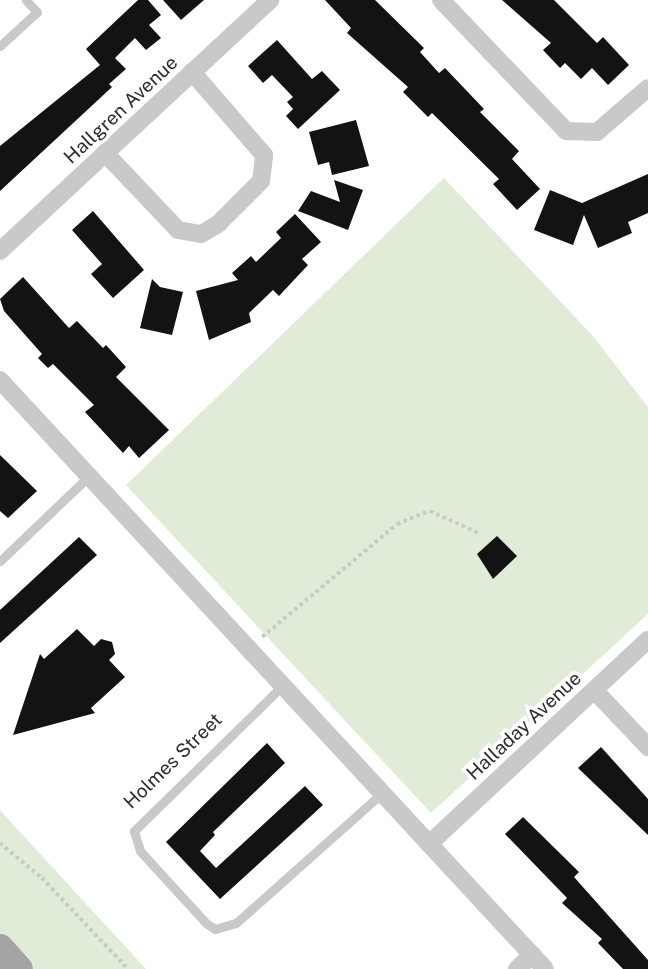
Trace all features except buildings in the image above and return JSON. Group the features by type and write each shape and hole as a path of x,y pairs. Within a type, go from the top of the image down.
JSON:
{"main road":[{"path":"0,948 19,969"}],"street":[{"name":"Hallgren Avenue","path":"0,251 270,0"},
{"path":"441,0 566,131 597,132 648,88"},
{"path":"105,153 178,230 201,234 218,224 261,181 264,155 192,72"},
{"path":"0,380 545,969"},
{"name":"Halladay Avenue","path":"429,844 648,639"},
{"path":"594,690 648,747"},
{"path":"517,969 532,955"}],"lane":[{"path":"0,46 37,12 26,0"},
{"path":"0,561 89,476"},
{"name":"Holmes Street","path":"283,685 134,831 141,851 206,923 215,929 236,923 382,793"}],"path":[{"path":"249,649 397,524 430,511 481,534"},
{"path":"0,843 42,878 128,969"}],"green space":[{"path":"444,178 592,335 648,407 648,614 431,813 126,485"},
{"path":"0,810 146,969 30,969 0,936"}]}
